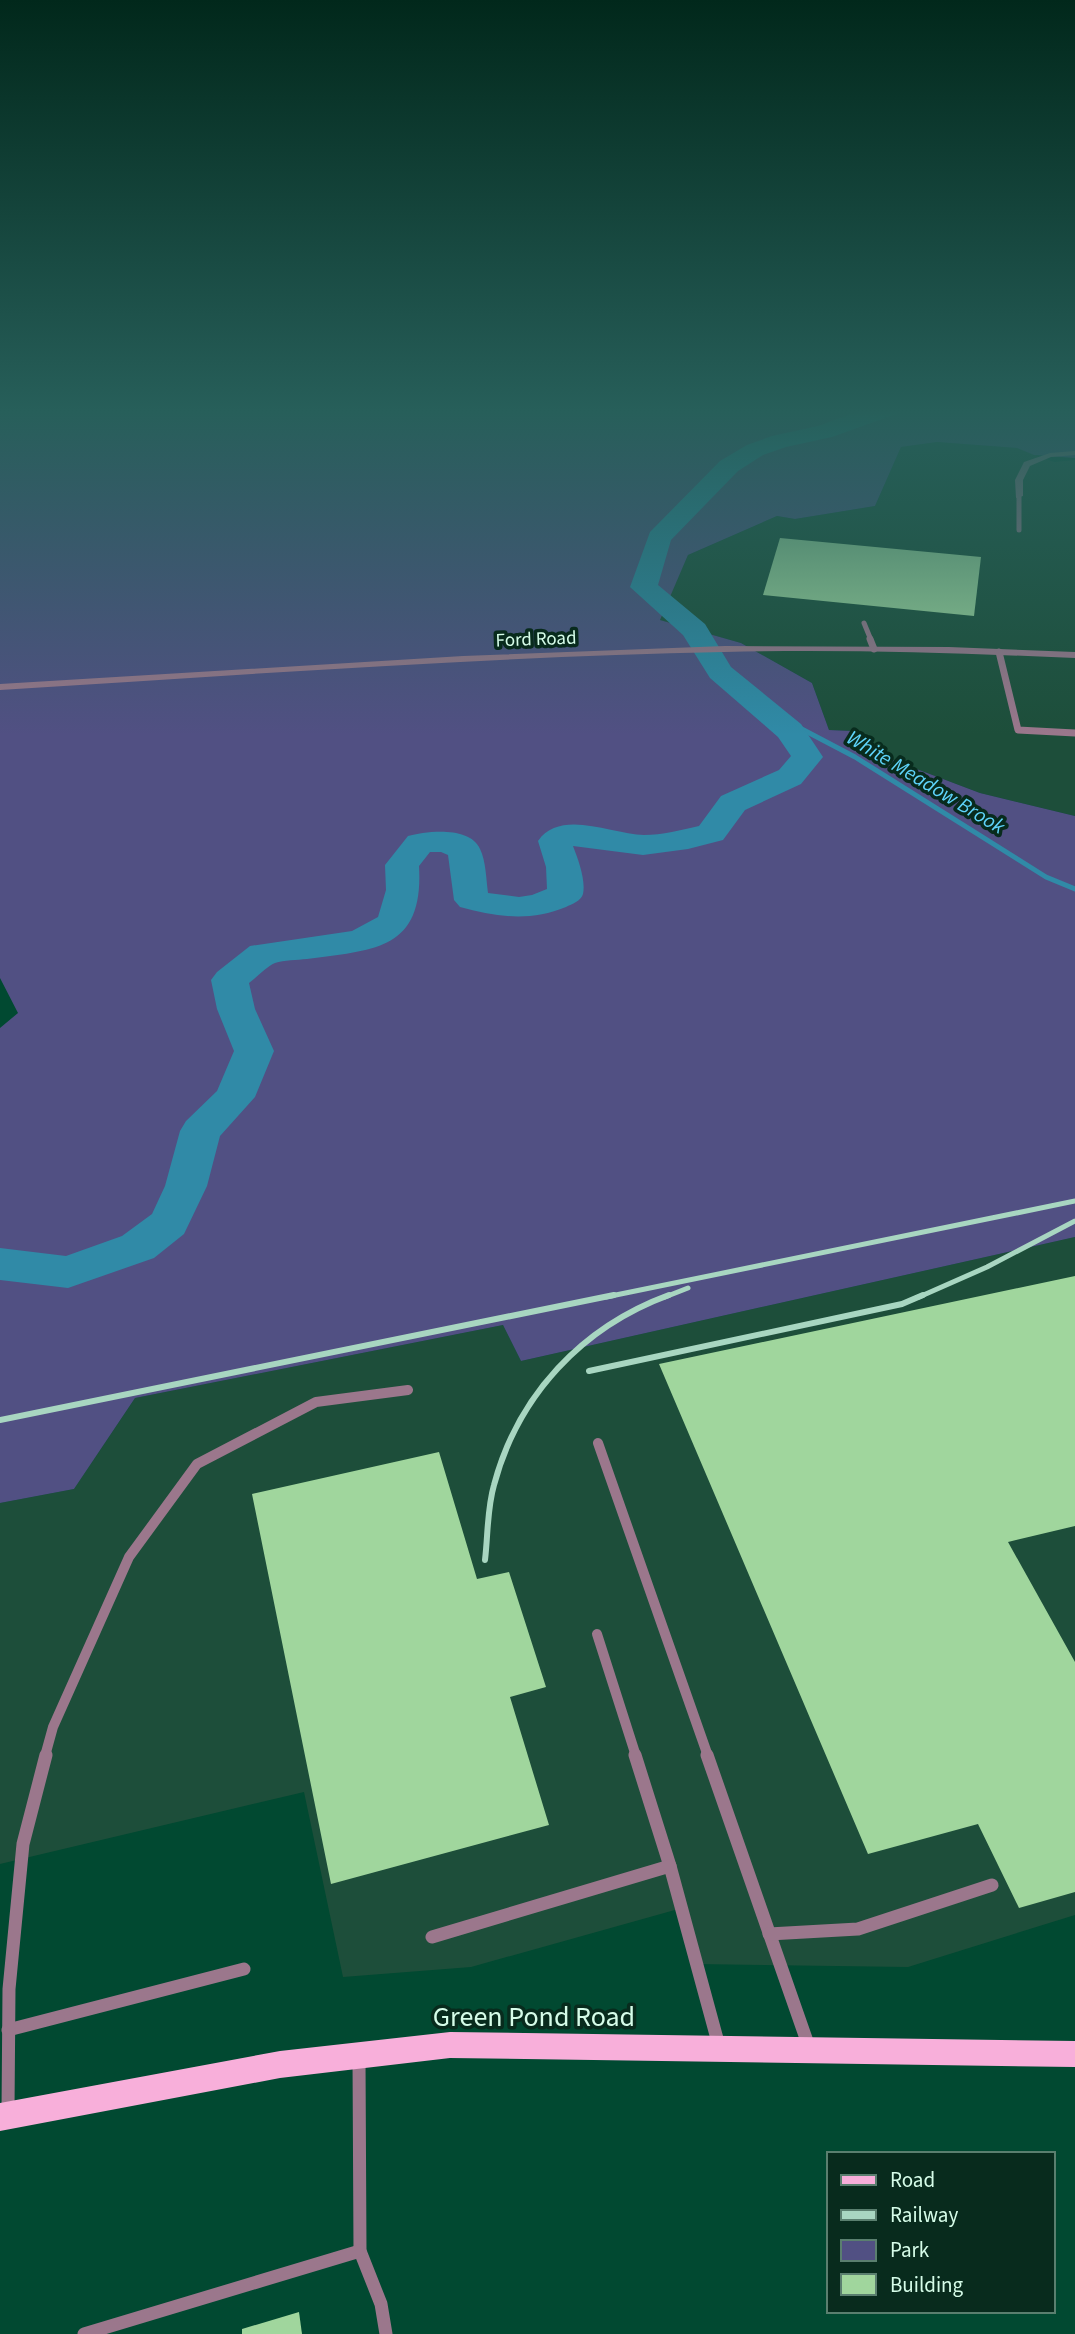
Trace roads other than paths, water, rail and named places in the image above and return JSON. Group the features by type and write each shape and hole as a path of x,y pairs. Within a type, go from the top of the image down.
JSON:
{"main road":[{"name":"Green Pond Road","path":"4,2116 160,2085 358,2054 450,2045 1075,2054"}],"street":[{"name":"Ford Road","path":"0,687 476,658 725,649 874,649 1075,655"}],"lane":[{"path":"1019,517 1019,530"},
{"path":"864,623 874,649"},
{"path":"999,652 1018,730 1075,733"},
{"path":"4,2116 9,1989 23,1844 53,1727 129,1557 197,1464 316,1402 408,1390"},
{"path":"598,1443 809,2049"},
{"path":"597,1634 670,1866 720,2048"},
{"path":"432,1937 670,1866"},
{"path":"769,1934 858,1929 992,1885"},
{"path":"8,2030 244,1969"},
{"path":"358,2054 360,2251 381,2304 386,2334"},
{"path":"84,2334 360,2251"}],"waterway":[{"path":"0,1264 68,1272 138,1247 169,1223 186,1186 201,1131 235,1097 254,1051 236,1009 230,980 263,954 362,941 394,922 403,890 402,865 420,843 446,841 464,850 472,900 508,907 530,906 565,894 563,867 555,841 575,834 643,845 711,833 733,803 790,777 807,757 790,731 720,672 695,630 671,607 644,587 659,538 679,517"},
{"name":"White Meadow Brook","path":"758,706 855,757 1046,877 1075,889"}],"railway":[{"path":"606,1297 1075,1201"},
{"path":"919,1297 987,1267 1075,1221"},
{"path":"665,1297 688,1288"},
{"path":"0,1420 614,1295"},
{"path":"485,1560 494,1485 519,1422 537,1394 558,1368 582,1345 637,1309 669,1295"},
{"path":"589,1371 902,1304 923,1295"}]}
